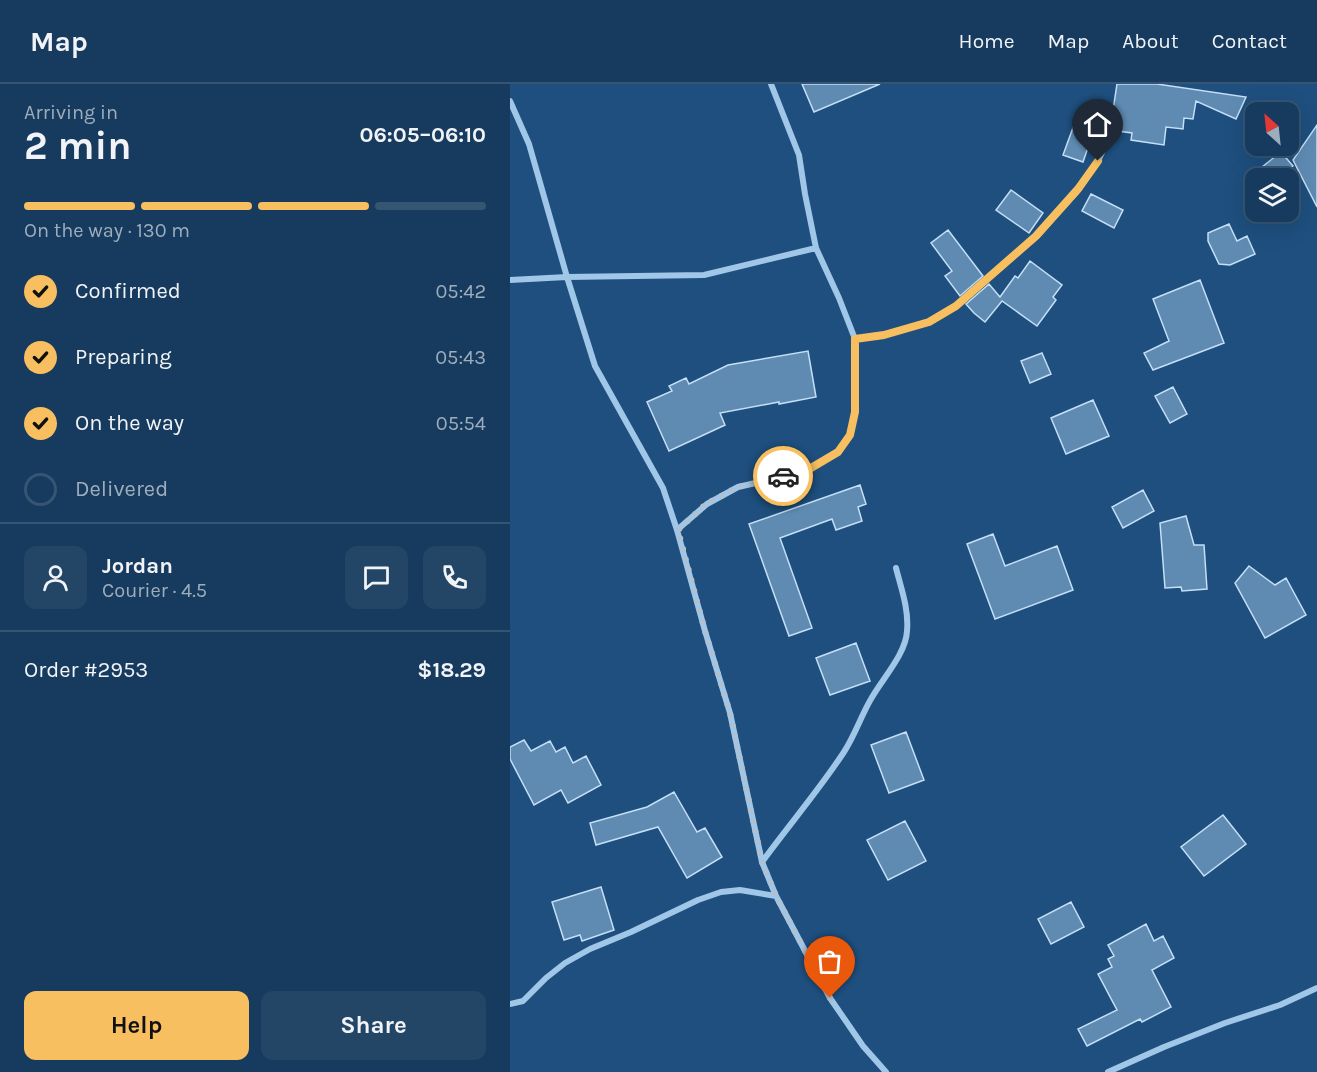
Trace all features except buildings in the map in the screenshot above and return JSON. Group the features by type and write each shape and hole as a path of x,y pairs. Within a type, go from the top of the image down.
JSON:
{"street":[{"path":"678,530 706,504 738,487 811,468 838,452 850,435 855,412 855,339 816,248 799,155 771,84"},
{"path":"510,101 529,144 595,366 663,488 678,530 730,713 762,862 776,896 830,998 863,1046 886,1072"},
{"path":"855,339 884,335 929,322 956,306 1036,236 1078,189 1098,161 1108,140"},
{"path":"510,280 704,274 816,248"},
{"path":"762,862 821,786 846,749 870,699 891,669 903,646 907,632 906,606 896,568"},
{"path":"510,1004 523,1001 565,963 590,949 632,932 698,900 721,892 740,890 776,896"},
{"path":"1108,1072 1164,1047 1316,990"}],"way so far":[{"path":"783,476 738,487 706,504 678,530 730,713 762,862 776,896 830,998"}],"route":[{"path":"783,476 811,468 838,452 850,435 855,412 855,339 884,335 929,322 956,306 1036,236 1078,189 1098,161"}]}
